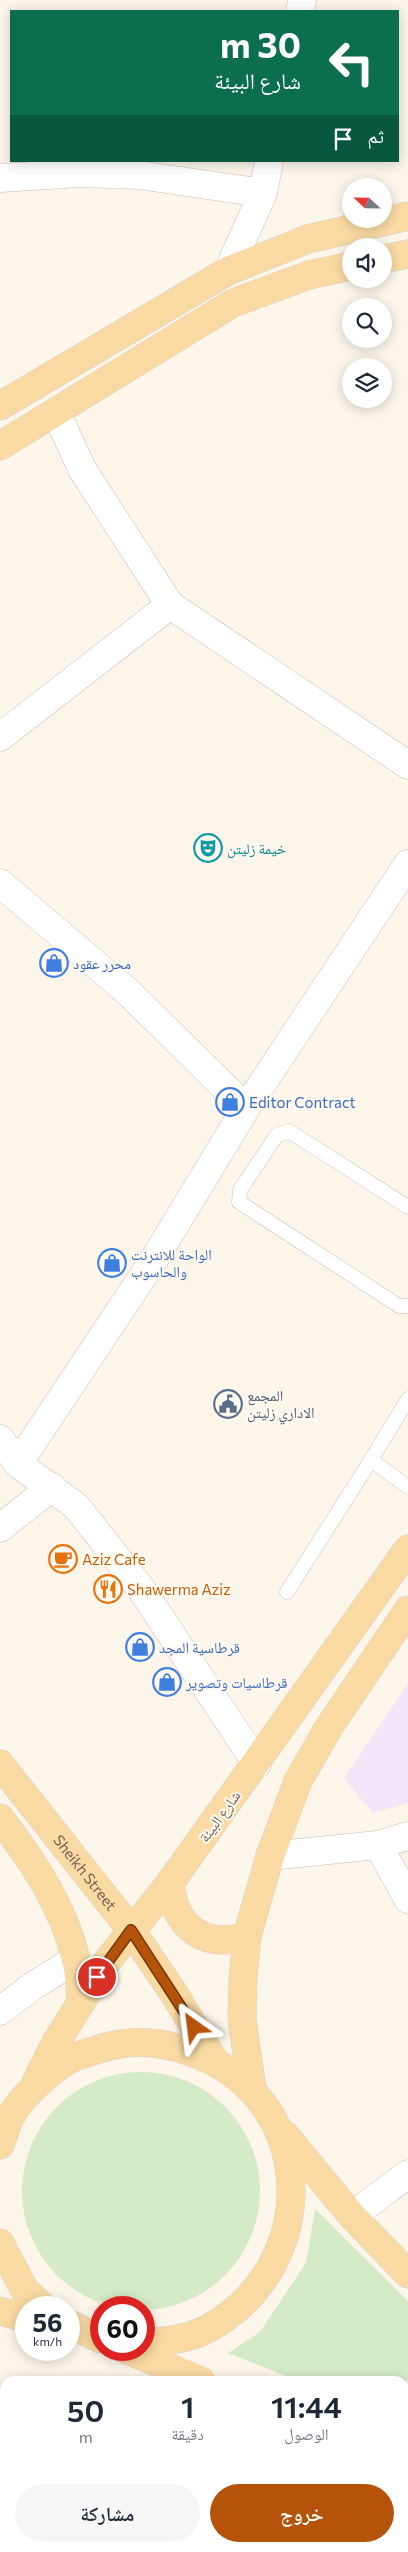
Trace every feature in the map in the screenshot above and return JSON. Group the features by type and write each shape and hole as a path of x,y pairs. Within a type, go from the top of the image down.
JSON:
{"main road":[{"path":"0,406 228,271 308,238 408,216"},
{"path":"392,257 408,254"},
{"path":"0,446 57,414 233,303 309,275 342,268"},
{"name":"شارع البيئة","path":"34,2086 55,2044 105,1964 170,1884 408,1549"},
{"path":"252,2089 242,2019 247,1936 270,1856 298,1781 329,1727 408,1610"},
{"name":"Sheikh Street","path":"0,1764 131,1930 175,1995 214,2059"},
{"path":"0,1818 30,1858 54,1900 76,1959 81,2002"},
{"path":"170,1884 172,1899 178,1914 194,1931 216,1940 232,1941 247,1936"},
{"path":"0,2144 6,2120 34,2086 73,2058 119,2043 168,2043 214,2059 252,2089 276,2124 352,2216 408,2274"},
{"path":"155,2342 173,2340 208,2328 239,2308 264,2280 282,2248 292,2206 290,2164 276,2124"},
{"path":"0,2244 24,2289 31,2296"},
{"path":"0,2311 15,2315"},
{"path":"154,2361 190,2376"}],"street":[{"path":"228,271 263,193 269,162"},
{"path":"0,178 80,173 139,175 263,193"},
{"path":"57,414 82,469 170,605 408,765"},
{"path":"0,737 170,605"},
{"path":"18,1464 152,1261 246,1108 408,864"},
{"path":"0,884 128,992 246,1108"},
{"path":"0,1439 18,1464 76,1506 142,1590 257,1764"},
{"path":"0,1528 52,1487"},
{"path":"270,1856 378,1845 408,1836"},
{"path":"378,1845 408,1898"},
{"path":"0,2011 33,1986 76,1959"},
{"path":"352,2216 408,2174"},
{"path":"0,2303 24,2289"}],"lane":[{"path":"408,1207 289,1131 278,1135 240,1190 238,1197 239,1202 391,1301 399,1306 408,1306"},
{"path":"287,1592 408,1399"},
{"path":"371,1460 408,1487"}],"shaded area":[{"path":"408,1684 408,1803 373,1813 344,1778"}],"green space":[{"path":"141,2072 175,2077 186,2081 207,2092 225,2107 246,2135 255,2157 259,2179 259,2203 255,2225 246,2247 233,2266 216,2283 197,2296 175,2305 155,2309 155,2296 90,2296 90,2298 66,2283 49,2266 36,2247 27,2225 22,2191 27,2157 31,2146 42,2125 57,2107 75,2092 96,2081 107,2077"},
{"path":"315,2209 408,2301 408,2376 286,2376 228,2353 260,2332 306,2263"}],"place":[{"name":"خيمة زليتن","path":"208,848"},
{"name":"محرر عقود","path":"54,963"},
{"name":"Editor Contract","path":"230,1102"},
{"name":"الواحة للانترنت والحاسوب","path":"112,1263"},
{"name":"المجمع الاداري زليتن","path":"228,1404"},
{"name":"Aziz Cafe","path":"63,1559"},
{"name":"Shawerma Aziz","path":"108,1589"},
{"name":"قرطاسية المجد","path":"140,1647"},
{"name":"قرطاسيات وتصوير","path":"167,1682"}],"route":[{"path":"97,1977 131,1930 194,2027"}]}
